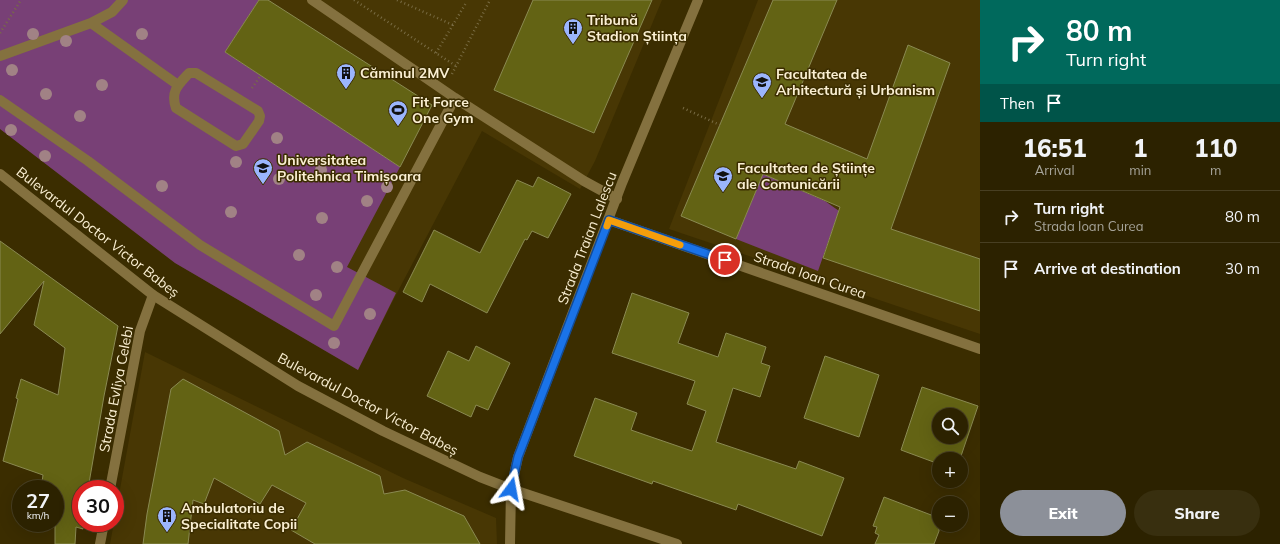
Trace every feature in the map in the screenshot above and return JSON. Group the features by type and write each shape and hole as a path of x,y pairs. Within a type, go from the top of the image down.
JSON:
{"street":[{"path":"0,56 91,23 112,12 123,0"},
{"path":"312,0 442,90 584,181 617,199"},
{"name":"Strada Traian Lalescu","path":"510,544 511,489 518,457 617,199 698,0"},
{"path":"91,23 178,85"},
{"path":"189,72 196,72 258,111 260,116 259,121 243,144 236,146 176,108 173,100 174,92 178,85 189,72"},
{"path":"0,100 88,161 200,245 334,326 455,98"},
{"name":"Bulevardul Doctor Victor Babeș","path":"0,174 153,295 298,386 383,431 471,473 511,489 677,544"},
{"name":"Strada Ioan Curea","path":"609,220 980,349"},
{"name":"Strada Evliya Celebi","path":"112,480 140,331 153,295"},
{"path":"100,544 102,532"}],"path":[{"path":"0,33 21,0"},
{"path":"354,0 456,66"},
{"path":"397,0 453,25"},
{"path":"442,90 490,0"},
{"path":"436,53 466,3"},
{"path":"683,108 720,125"}],"shaded area":[{"name":"Universitatea Politehnica Timișoara","path":"0,0 662,0 595,161 580,189 482,131 358,370 175,263 0,129"},
{"path":"0,0 259,0 225,52 400,167 347,267 396,293 358,370 175,263 0,129"},
{"path":"758,0 980,0 980,334 669,229"},
{"path":"763,174 825,201 839,211 818,271 736,239"},
{"path":"145,352 403,478 496,518 497,544 110,544 112,532 124,532 124,480 122,480"}],"building":[{"name":"Căminul 2MV","path":"259,0 268,0 432,105 400,167 225,52"},
{"name":"Tribună Stadion Știința","path":"533,0 652,0 594,133 494,90"},
{"path":"773,0 837,0 785,124 867,159 908,45 950,63 891,229 980,259 980,311 823,258 840,207 763,174 736,239 681,216"},
{"path":"538,177 571,194 548,238 532,231 527,240 525,239 487,313 430,284 422,302 403,292 434,230 480,253 517,180 533,187"},
{"path":"0,241 118,326 90,480 72,480 72,532 76,532 75,544 55,544 55,532 64,532 64,480 42,480 43,475 3,461 18,399 16,398 21,379 58,395 65,348 34,325 44,281 0,334"},
{"path":"632,293 689,313 678,343 718,357 726,333 766,347 761,363 770,366 760,397 733,388 716,442 796,469 799,461 844,478 822,536 738,504 736,510 653,481 652,484 574,456 595,398 637,413 631,430 692,451 706,411 687,404 695,381 612,353"},
{"path":"476,346 510,363 488,410 476,405 471,417 427,396 448,351 469,361"},
{"path":"825,356 879,375 859,437 804,418"},
{"path":"183,379 279,431 285,455 307,442 380,476 384,494 405,490 464,516 480,544 315,544 291,530 306,503 272,485 260,504 214,478 204,504 193,500 188,544 143,544 147,514 171,389"},
{"path":"922,387 978,406 968,435 968,408 932,408 932,444 965,444 962,452 932,452 932,461 901,450"},
{"path":"884,497 932,515 932,532 939,532 934,544 875,544 879,535 875,533 877,527 873,526"}],"slow traffic":[{"path":"607,226 609,220 680,245"}],"place":[{"name":"Tribună Stadion Știința","path":"573,45"},
{"name":"Căminul 2MV","path":"346,90"},
{"name":"Facultatea de Arhitectură și Urbanism","path":"762,99"},
{"name":"Fit Force One Gym","path":"398,127"},
{"name":"Universitatea Politehnica Timișoara","path":"263,185"},
{"name":"Facultatea de Științe ale Comunicării","path":"723,193"},
{"name":"Ambulatoriu de Specialitate Copii","path":"167,533"}],"route":[{"path":"511,489 518,457 609,220 725,260"}]}
